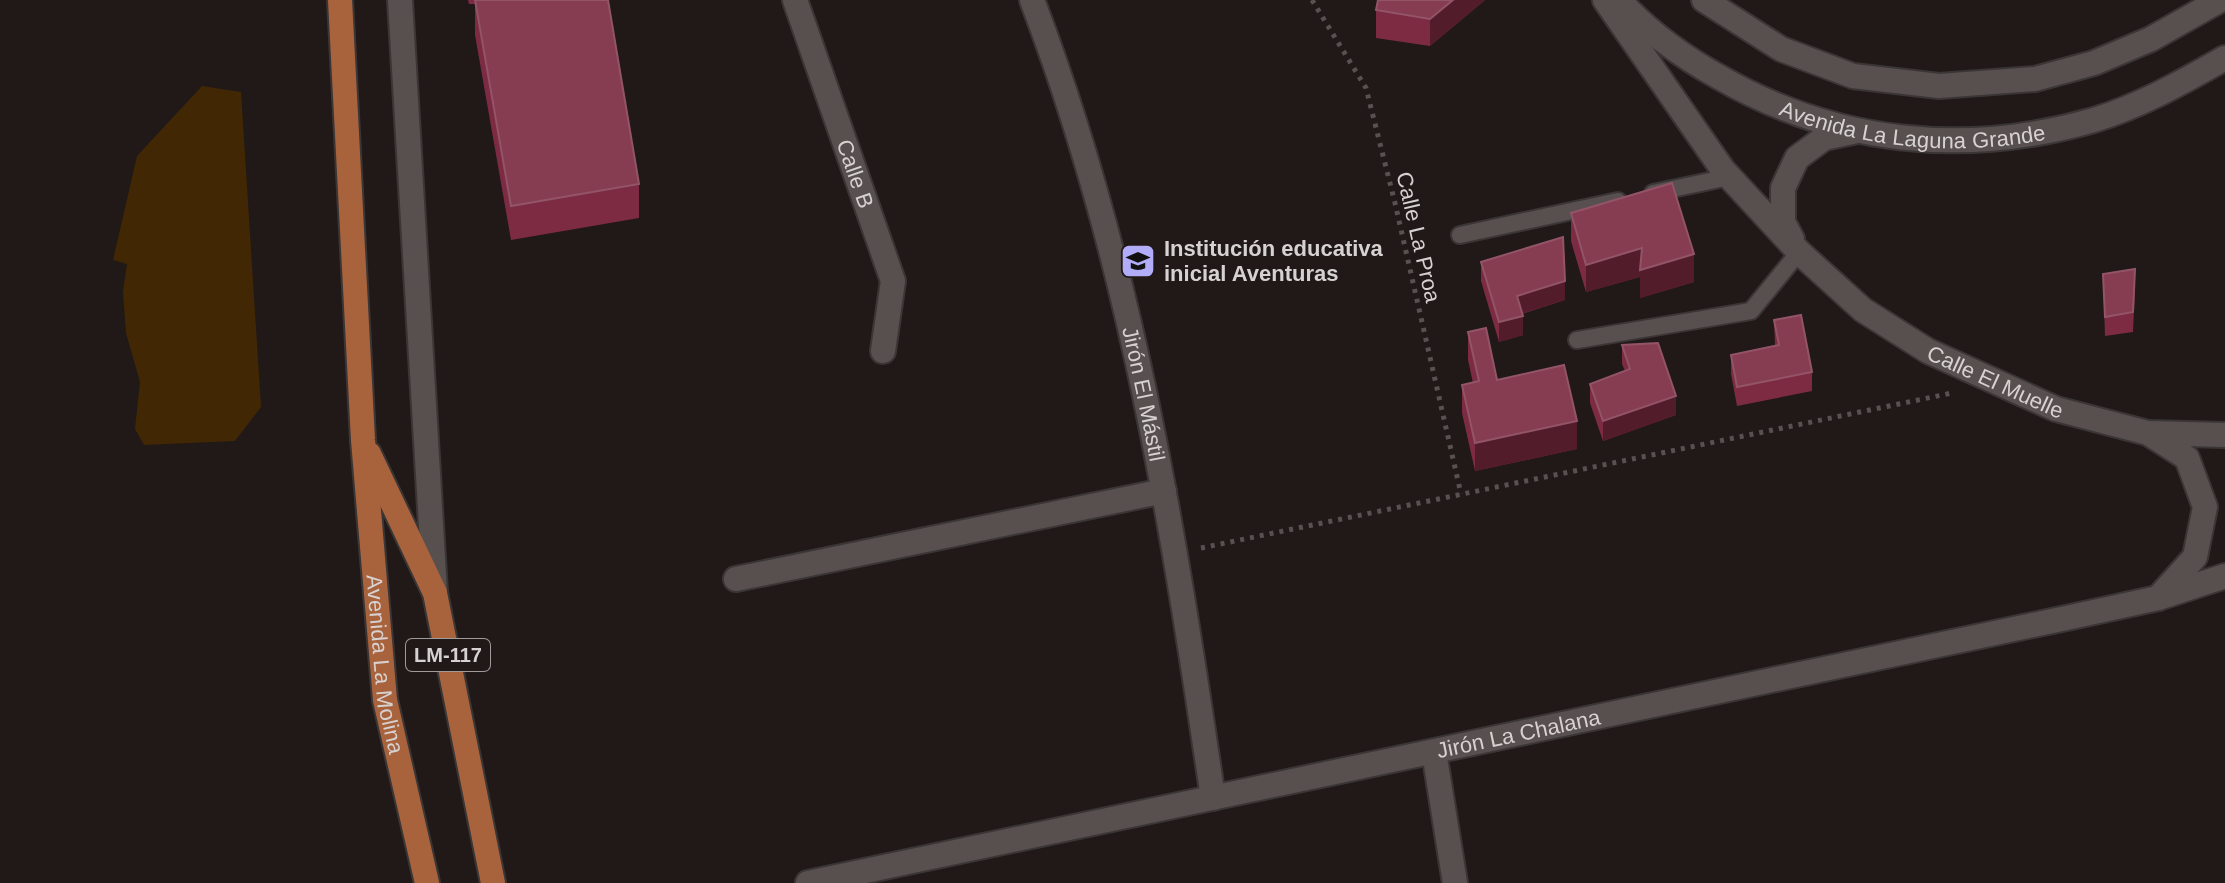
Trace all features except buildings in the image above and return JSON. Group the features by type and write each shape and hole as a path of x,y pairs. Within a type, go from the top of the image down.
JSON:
{"main road":[{"name":"Avenida La Molina","path":"340,0 363,440 385,700 427,883"},
{"name":"Avenida La Molina","path":"363,440 435,593 493,883"}],"street":[{"path":"400,0 435,593"},
{"name":"Calle B","path":"795,0 893,281 883,351"},
{"name":"Jirón El Mástil","path":"1032,0 1063,85 1106,225 1144,384 1177,553 1213,798"},
{"name":"Calle El Muelle","path":"1605,0 1729,177 1799,252 1863,310 1928,351 2056,409 2148,433 2225,435"},
{"name":"Avenida La Laguna Grande","path":"1619,0 1688,59 1756,98 1800,116 1857,131 1924,141 2010,138 2095,119 2173,88 2225,58"},
{"name":"Avenida La Laguna Grande","path":"1704,0 1781,49 1853,76 1939,86 2035,79 2094,63 2151,39 2220,0"},
{"name":"Calle El Muelle","path":"1799,252 1783,222 1783,188 1797,158 1824,138 1857,131"},
{"path":"2148,433 2187,458 2205,507 2195,557 2158,598"},
{"path":"736,579 1164,491"},
{"name":"Jirón La Chalana","path":"808,883 2158,598 2225,576"},
{"path":"1434,752 1455,883"}],"lane":[{"path":"1460,235 1729,177"},
{"path":"1577,340 1751,311 1799,252"}],"path":[{"name":"Calle La Proa","path":"1312,0 1366,88 1399,218 1461,494"},
{"path":"1177,553 1996,384"}],"shaded area":[{"path":"202,86 241,92 261,407 235,441 144,445 135,429 140,382 126,333 123,292 127,264 113,260 137,156"}],"place":[{"name":"Institución educativa inicial Aventuras","path":"1138,261"}]}
